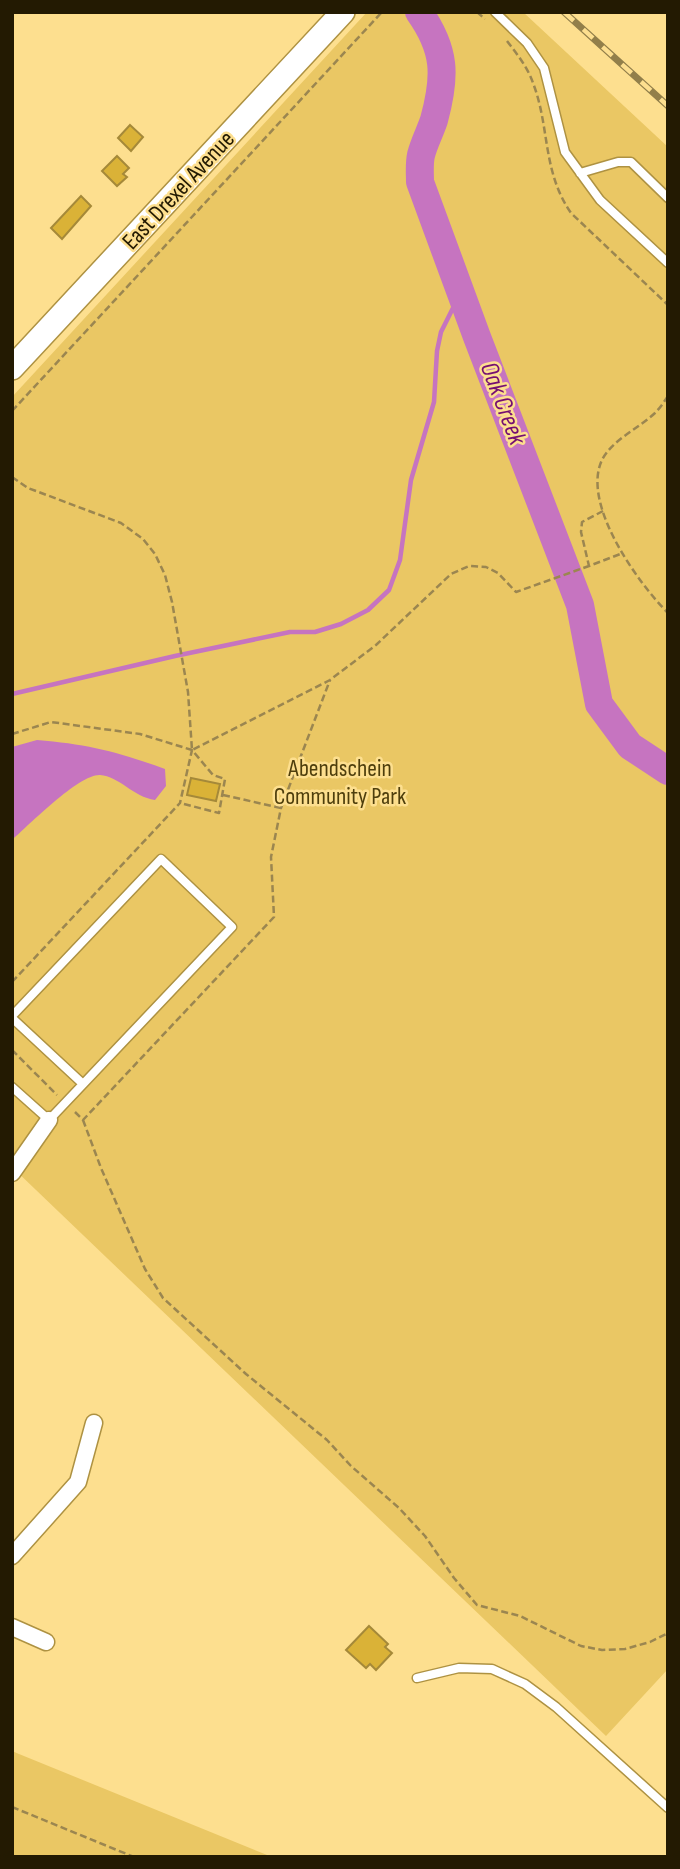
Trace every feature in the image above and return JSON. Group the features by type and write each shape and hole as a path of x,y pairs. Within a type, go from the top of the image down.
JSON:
{"street":[{"name":"East Drexel Avenue","path":"12,368 343,12"},
{"path":"12,1173 49,1120"},
{"path":"12,1556 78,1482 94,1423"},
{"path":"12,1627 46,1642"}],"lane":[{"path":"495,12 527,43 544,68 565,152 600,200 668,263"},
{"path":"580,173 618,162 631,162 668,198"},
{"path":"12,1087 49,1120 232,927 161,859 12,1017 83,1084"},
{"path":"417,1678 459,1668 492,1669 525,1684 556,1707 668,1808"}],"path":[{"path":"12,411 382,12"},
{"path":"668,396 657,411 618,442 602,459 596,484 603,511 623,553 652,598 668,613"},
{"path":"12,477 28,488 121,523 143,539 155,554 165,575 176,628 188,692 192,750 180,803 12,982"},
{"path":"589,566 581,532 582,522 603,511"},
{"path":"192,750 330,680 376,645 451,574 469,566 486,567 498,573 516,593 623,553"},
{"path":"12,734 51,722 140,734 192,750 213,775 225,779 219,813 180,803"},
{"path":"222,795 282,808"},
{"path":"83,1121 145,1269 163,1298 246,1374 327,1440 425,1535 477,1605 520,1616 581,1646 602,1650 625,1649 650,1642 668,1633"},
{"path":"12,1807 134,1857"}],"green space":[{"name":"Abendschein Community Park","path":"367,12 523,12 668,147 668,1669 606,1736 12,1167 12,397"},
{"path":"12,1751 19,1754 272,1857 12,1857"}],"shaded area":[{"path":"37,740 102,750 165,769 166,786 155,800 140,795 107,776 91,777 67,791 12,840 12,747"}],"building":[{"path":"130,125 143,137 131,151 118,138"},
{"path":"117,156 129,168 123,174 127,177 117,186 102,171"},
{"path":"81,196 91,206 62,239 51,228"},
{"path":"191,778 220,784 216,801 187,795"},
{"path":"369,1626 388,1644 385,1647 392,1653 376,1670 370,1664 366,1668 346,1650"}],"waterway":[{"name":"Oak Creek","path":"419,12 439,51 442,77 434,120 421,155 420,182 580,605 599,704 630,746 668,771"},
{"path":"12,694 290,632 315,632 341,624 368,610 389,590 400,560 411,480 434,402 441,332 461,292"}],"railway":[{"path":"564,12 668,106"}]}
